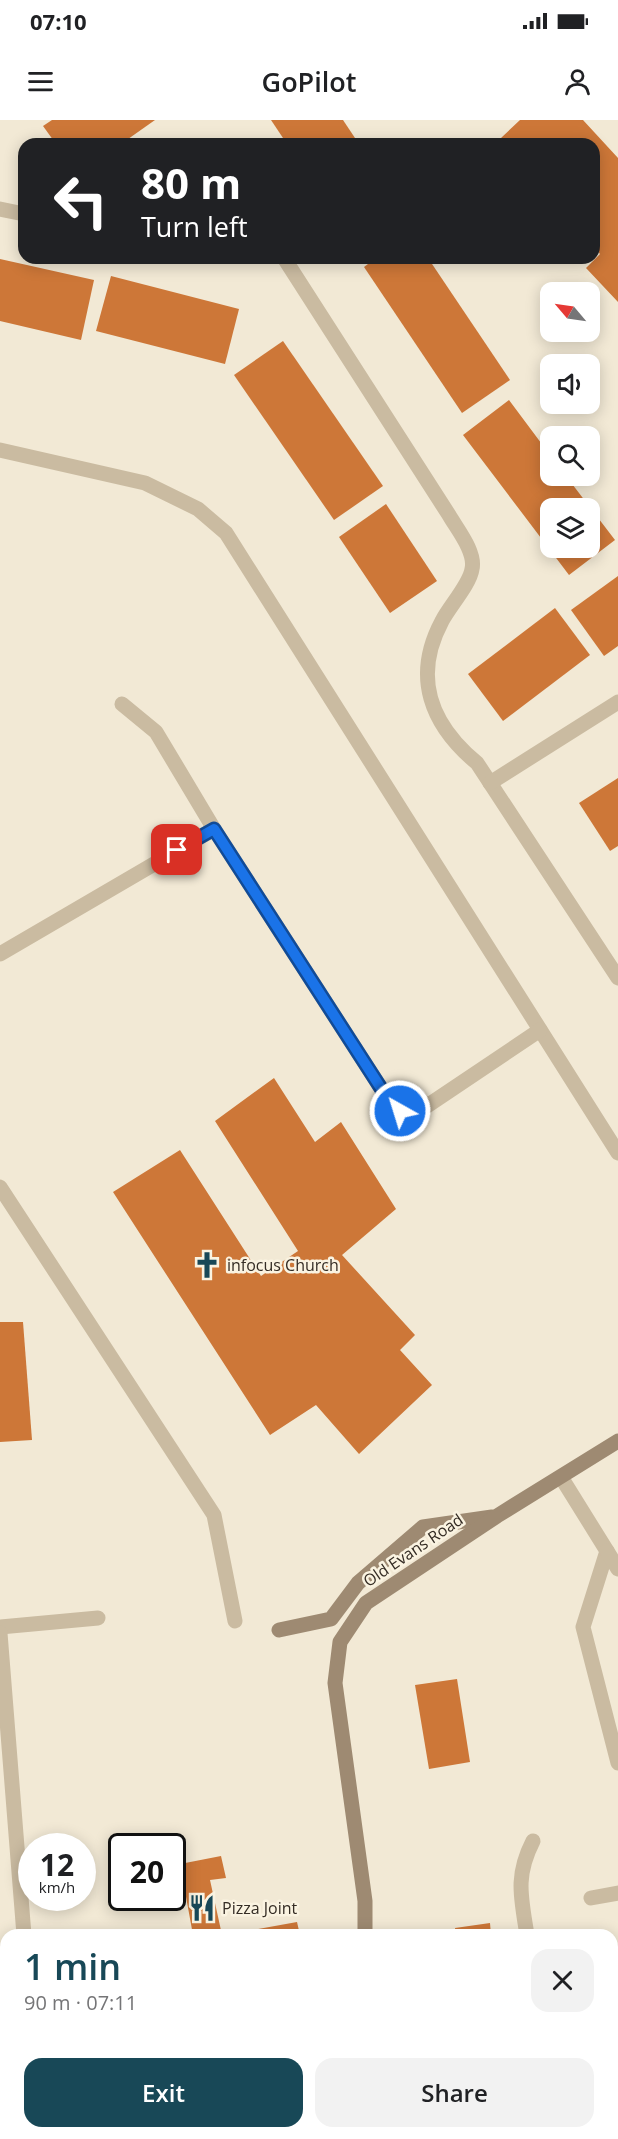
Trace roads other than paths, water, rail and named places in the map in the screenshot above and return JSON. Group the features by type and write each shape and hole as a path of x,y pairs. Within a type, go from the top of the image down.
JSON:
{"street":[{"path":"0,209 18,213"},
{"path":"288,264 449,514 470,553 473,569 429,648 428,676 432,709 459,748 477,763 618,978"},
{"path":"0,450 146,483 198,509 226,533 618,1153"},
{"path":"490,783 618,702"},
{"path":"122,704 156,732 214,829 386,1096 400,1111 418,1112 540,1030"},
{"path":"0,954 214,829"},
{"path":"0,1187 214,1515 235,1621"},
{"name":"Old Evans Road","path":"365,1929 365,1901 335,1683 340,1642 366,1603 498,1516 618,1441"},
{"path":"561,1476 618,1569"},
{"path":"279,1630 332,1619 358,1583 423,1527 498,1516"},
{"path":"607,1551 583,1627 618,1762"},
{"path":"0,1627 98,1618"},
{"path":"0,1633 24,1929"},
{"path":"526,1929 519,1886 523,1861 533,1841"},
{"path":"591,1898 618,1893"}],"place":[{"name":"infocus Church","path":"207,1265"},
{"name":"Pizza Joint","path":"202,1908"}]}
